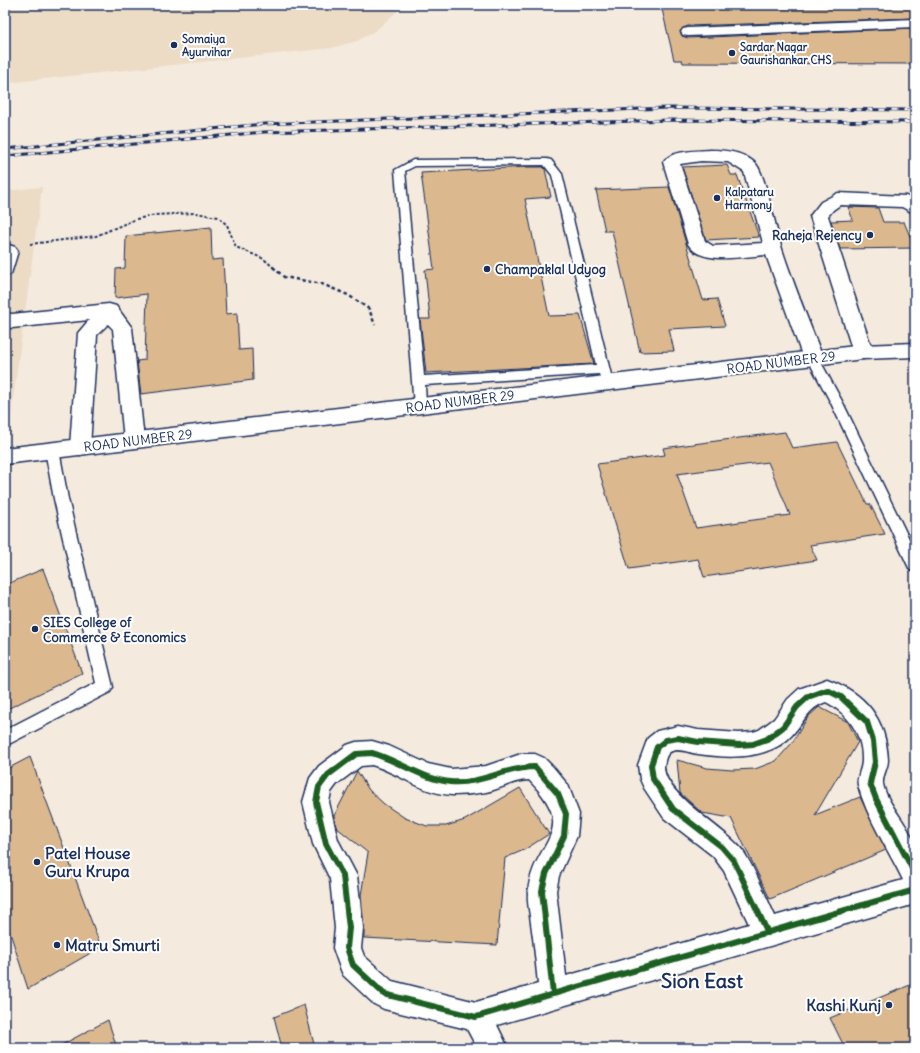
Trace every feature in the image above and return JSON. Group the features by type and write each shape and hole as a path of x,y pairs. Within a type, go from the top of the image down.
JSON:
{"street":[{"path":"688,32 915,23"},
{"path":"773,249 712,252 703,249 697,244 671,162 675,159 685,157 730,157 748,166 752,171 773,249 814,358"},
{"path":"863,352 819,216 821,210 828,204 838,199 906,202 915,208"},
{"path":"5,270 9,251"},
{"path":"5,320 12,321 109,311"},
{"path":"109,311 122,328 134,440"},
{"path":"80,447 88,333 109,311"},
{"name":"ROAD NUMBER 29","path":"5,456 420,406 606,376 814,358 863,352 915,350"},
{"path":"768,933 734,861 722,848 673,808 653,779 651,765 654,752 657,747 666,740 678,738 698,742 753,744 767,739 783,727 797,707 808,697 827,690 841,698 867,722 873,741 875,762 870,783 876,799 915,874"},
{"path":"553,994 542,892 546,870 560,848 566,830 568,814 560,795 535,767 521,766 486,779 450,782 425,776 389,758 372,754 356,754 328,775 320,787 316,802 326,844 343,876 349,928 347,948 353,965 384,994 476,1017 915,890"},
{"path":"476,1017 493,1048"}],"lane":[{"path":"418,381 606,376 558,181 553,167 547,162 414,163 400,170 420,406"},
{"path":"814,358 915,566"},
{"path":"5,738 105,687 60,499 52,450"}],"path":[{"path":"9,251 21,245 96,236 136,219 156,215 196,213 218,217 227,225 230,237 236,247 264,259 284,277 322,284 348,295 369,309 375,325"}],"shaded area":[{"name":"Somaiya Ayurvihar","path":"5,5 404,5 376,30 357,41 331,48 5,83"},
{"path":"42,187 6,450 5,450 5,191"}],"building":[{"path":"661,5 915,5 915,18 688,26 680,31 682,36 688,38 915,28 915,64 683,63 682,60 674,60"},
{"name":"Kalpataru Harmony","path":"727,165 731,175 737,175 759,237 706,240 682,167"},
{"name":"Champaklal Udyog","path":"543,167 545,169 551,197 525,199 549,316 580,315 594,364 426,373 420,319 430,319 425,270 434,269 421,173"},
{"path":"669,187 703,300 717,299 725,326 669,329 674,351 640,352 612,231 605,231 596,190"},
{"name":"Raheja Rejency","path":"848,207 878,208 883,222 904,222 915,248 840,249 831,221 853,220"},
{"path":"211,227 212,260 223,259 226,314 237,313 239,350 252,349 253,380 141,394 137,361 145,360 147,294 115,298 116,269 125,268 126,236"},
{"path":"785,432 792,448 837,442 867,504 870,504 885,534 810,545 817,560 704,577 698,559 629,569 597,464 665,455 663,448","holes":["768,462 790,515 696,528 677,474"]},
{"name":"SIES College of Commerce & Economics","path":"43,569 82,673 5,710 5,585"},
{"path":"819,707 848,722 858,742 815,815 860,797 886,850 770,899 731,818 702,813 680,793 677,760 707,768 732,770 755,769 776,761 792,743 808,717"},
{"path":"30,757 101,947 28,989 5,917 5,770"},
{"path":"357,771 369,790 384,804 405,818 427,826 446,826 465,820 520,788 549,834 524,850 505,858 497,945 364,938 361,895 368,853 336,827 334,816"},
{"name":"Kashi Kunj","path":"915,983 915,1048 845,1048 830,1018"},
{"path":"304,1005 315,1048 282,1048 274,1017"},
{"path":"108,1020 117,1048 56,1048"}],"railway":[{"path":"5,149 264,124 667,108 915,110"},
{"path":"5,156 264,132 671,120 915,122"}],"cycle path":[{"path":"768,933 734,861 722,847 673,809 653,779 651,765 657,747 666,740 678,738 698,742 739,745 753,744 767,739 783,727 797,707 808,697 827,690 841,697 867,722 873,741 875,762 870,783 876,799 915,874"},
{"path":"553,994 542,903 542,891 546,874 564,836 566,814 558,794 552,785 535,767 521,767 486,779 451,782 425,776 389,758 372,753 356,754 328,775 319,787 316,802 326,844 343,876 349,928 347,948 353,965 384,994 476,1017 915,890"}],"place":[{"name":"Somaiya Ayurvihar","path":"174,45"},
{"name":"Sardar Nagar Gaurishankar CHS","path":"732,53"},
{"name":"Kalpataru Harmony","path":"717,198"},
{"name":"Raheja Rejency","path":"870,235"},
{"name":"Champaklal Udyog","path":"487,269"},
{"name":"SIES College of Commerce & Economics","path":"35,629"},
{"name":"Patel House Guru Krupa","path":"37,862"},
{"name":"Matru Smurti","path":"57,945"},
{"name":"Kashi Kunj","path":"889,1005"}],"district":[{"name":"Sion East","path":"702,981"}]}
